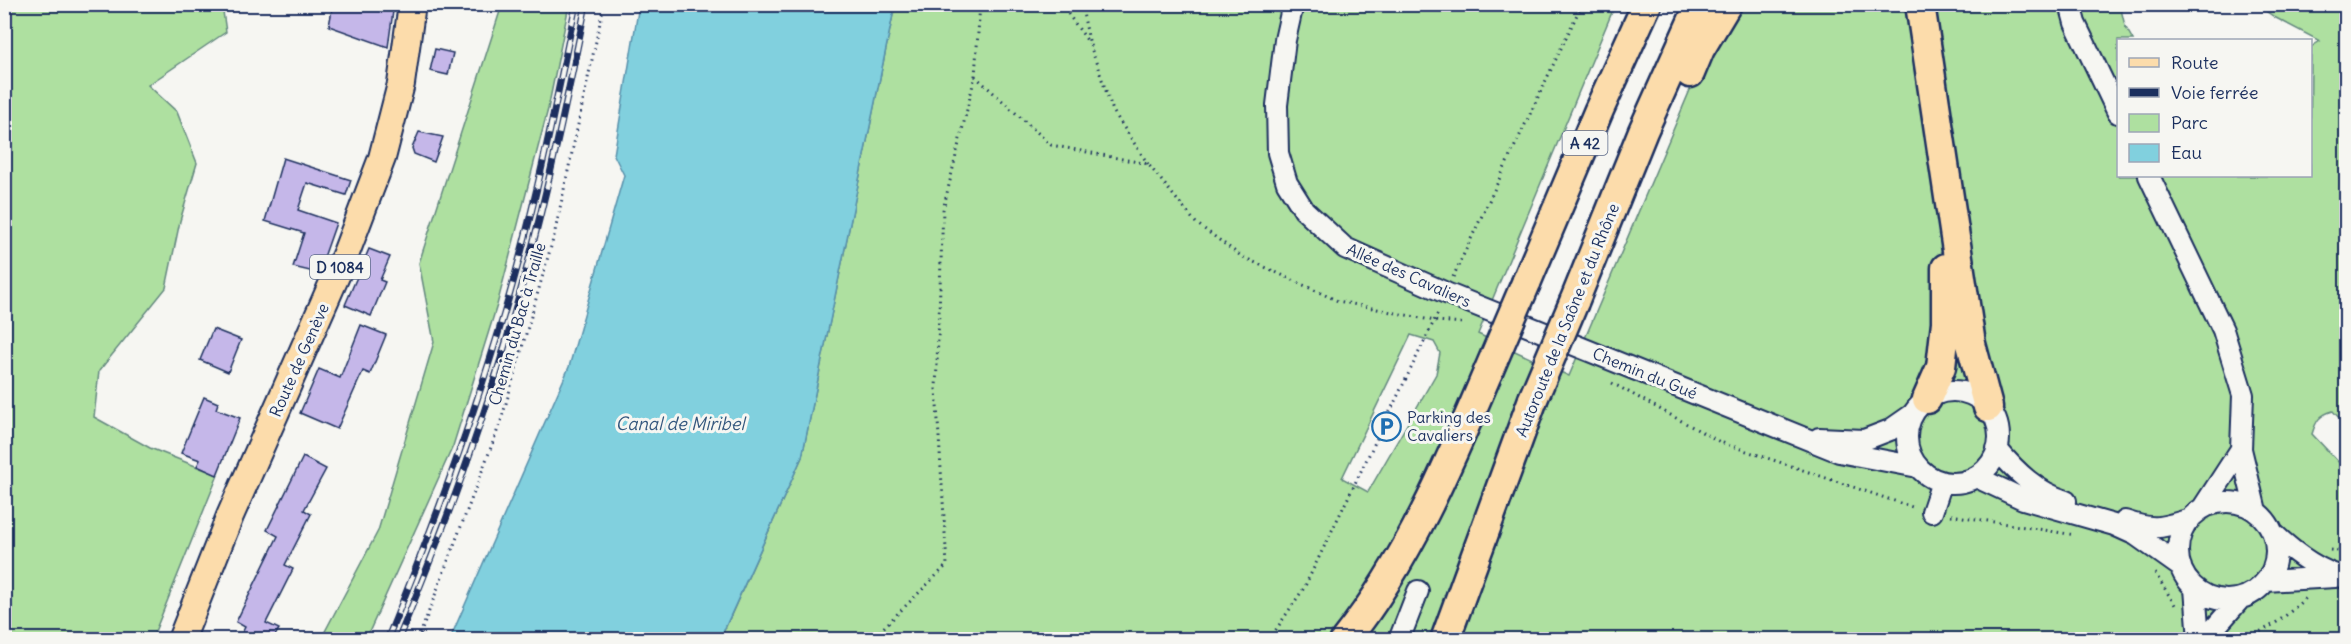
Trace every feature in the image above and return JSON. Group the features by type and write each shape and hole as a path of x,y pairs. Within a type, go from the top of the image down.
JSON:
{"highway":[{"name":"A 42","path":"1345,639 1359,622 1401,555 1461,436 1599,110 1647,4"},
{"name":"Autoroute de la Saône et du Rhône","path":"1445,639 1533,399 1643,131 1700,4"},
{"path":"1643,131 1676,103 1700,49 1726,4"},
{"path":"1898,4 1918,74 1946,257 1946,322 1941,367 1920,407"},
{"path":"1920,4 1971,344 1988,407"},
{"path":"1327,639 1431,497"}],"main road":[{"name":"Route de Genève","path":"181,639 230,518 346,253 382,158 401,84 412,4"}],"street":[{"name":"Allée des Cavaliers","path":"1293,4 1285,40 1276,105 1278,153 1287,183 1304,210 1345,248 1489,310"},
{"path":"2070,4 2075,23 2117,110"},
{"path":"2149,177 2223,330 2243,395 2241,449 2256,512"},
{"name":"Chemin du Gué","path":"1489,310 1839,453 1918,467"},
{"path":"1959,391 1970,394 1988,407 1996,420 1999,432 1997,449 1988,466 1976,477 1955,483 1942,482 1930,477 1918,467 1907,441 1909,424 1920,407 1938,394 1959,391"},
{"name":"Chemin du Gué","path":"1801,437 1864,440 1890,430 1920,407"},
{"path":"1997,449 2028,482 2052,497 2146,528 2166,526 2215,504 2229,502 2243,505 2266,521 2273,533 2316,572"},
{"path":"2202,637 2194,588 2181,567 2178,555 2179,542 2241,449"},
{"path":"1976,477 2023,499 2114,525 2136,535 2181,567"},
{"path":"1932,512 1942,482"},
{"path":"2194,588 2209,597 2225,600 2250,594 2266,581 2276,558 2273,533"},
{"path":"2266,581 2316,572 2343,577"},
{"path":"1399,639 1418,591"},
{"path":"2202,637 2241,598"}],"path":[{"name":"Chemin du Bac à Traille","path":"418,639 501,421 554,236 604,4"},
{"path":"871,639 947,565 936,389 943,210 975,76 980,4"},
{"path":"1061,4 1090,45"},
{"path":"1081,4 1090,45 1113,111 1148,164 1196,223 1241,256 1338,302 1436,321 1467,323"},
{"path":"1446,293 1582,4"},
{"path":"975,76 1051,145 1148,164"},
{"path":"1269,639 1304,588 1436,321"},
{"path":"1606,379 1720,442 1932,512 2076,536"},
{"path":"2151,568 2187,626 2202,637 2236,638 2272,626 2305,598 2325,550 2346,552"}],"green space":[{"path":"4,5 222,5 226,32 148,85 177,112 197,163 180,221 166,288 99,371 94,417 150,448 218,475 152,639 5,639"},
{"path":"502,5 569,5 548,109 497,305 453,446 366,639 321,639 378,531 434,342 419,263"},
{"path":"895,5 1615,5 1478,334 1569,376 1726,5 2120,5 2125,26 2132,39 2117,39 2117,177 2312,177 2312,46 2320,41 2276,18 2257,5 2346,5 2346,426 2333,411 2324,414 2319,419 2312,434 2346,470 2346,639 720,640 802,457","holes":["1411,335 1434,342 1440,353 1436,374 1368,492 1342,478"]}],"water":[{"name":"Canal de Miribel","path":"639,5 895,5 802,457 720,639 450,639 569,367 624,175 614,155"}],"building":[{"path":"333,4 394,4 388,47 329,26"},
{"path":"435,49 453,53 448,75 430,71"},
{"path":"419,132 443,137 434,162 414,154 412,148"},
{"path":"283,158 351,180 346,195 307,183 298,210 336,223 323,260 314,272 293,267 304,233 265,221"},
{"path":"369,249 390,257 380,280 385,282 371,316 345,305"},
{"path":"361,325 386,335 370,374 363,371 337,429 300,413 319,369 340,378"},
{"path":"213,329 241,340 228,372 200,360"},
{"path":"204,397 218,403 216,409 240,418 217,475 197,466 200,460 181,453"},
{"path":"303,457 326,469 304,510 311,514 285,565 293,569 266,623 279,629 273,639 239,639 245,627 236,622 278,536 267,530"}],"railway":[{"path":"387,640 450,479 504,314 534,199 576,4"},
{"path":"398,640 460,481 512,323 540,217 586,4"}],"place":[{"name":"Parking des Cavaliers","path":"1386,426"}]}
